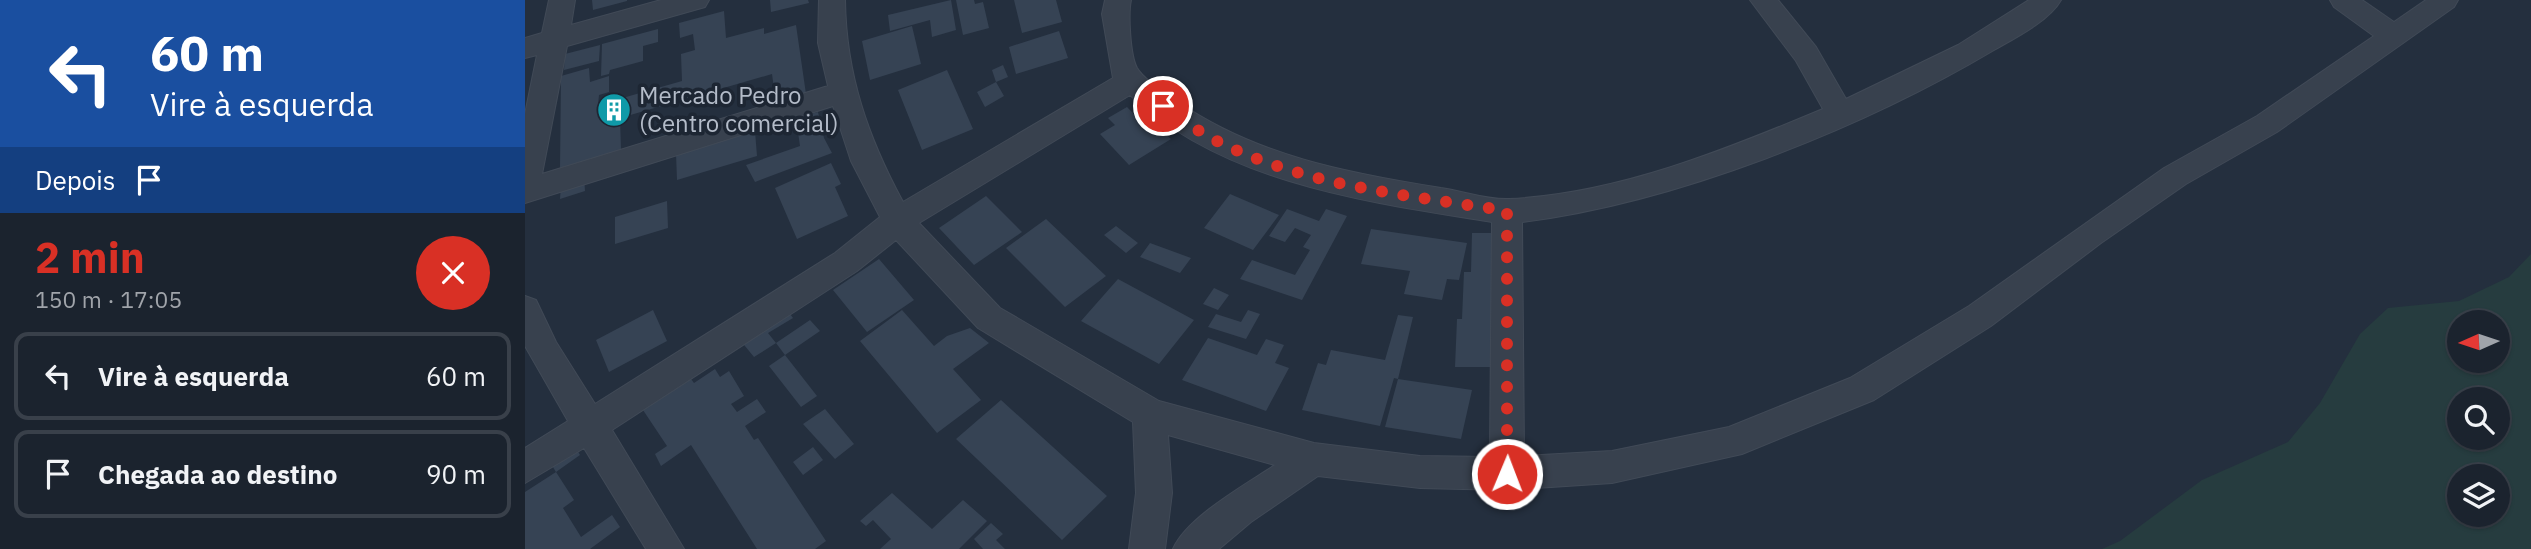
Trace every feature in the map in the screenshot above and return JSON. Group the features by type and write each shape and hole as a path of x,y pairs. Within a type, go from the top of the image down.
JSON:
{"street":[{"path":"525,186 562,0"},
{"path":"525,48 696,0"},
{"path":"832,0 832,43 843,92 866,161 897,221 989,318 1150,414 1314,459 1420,472 1507,474 1612,467 1730,443 1862,388 1980,316 2165,183 2267,124 2445,0"},
{"path":"1118,0 1115,13 1124,72 1163,106 1217,141 1280,166 1371,191 1507,211 1613,195 1679,176 1840,114 1966,54 2015,25 2048,0"},
{"path":"1763,0 1806,54 1840,114"},
{"path":"2343,0 2394,36"},
{"path":"525,467 846,262 897,221 1132,80"},
{"path":"525,191 843,92"},
{"path":"1507,211 1507,474"},
{"path":"525,310 544,352 666,549"},
{"path":"1147,549 1154,493 1150,414"},
{"path":"1191,549 1238,510 1314,459"}],"green space":[{"path":"2531,254 2531,549 2102,549 2120,541 2202,480 2288,442 2320,403 2360,334 2388,308 2459,301 2509,277"}],"building":[{"path":"592,0 627,0 627,1 593,10"},
{"path":"770,0 808,0 809,3 771,12"},
{"path":"951,0 956,30 932,37 930,20 890,31 888,15"},
{"path":"956,0 974,0 975,4 983,2 989,28 963,35"},
{"path":"1014,0 1056,0 1062,22 1022,33"},
{"path":"724,11 726,38 764,28 764,34 796,25 806,94 776,103 772,74 620,118 621,150 560,168 561,76 589,68 590,82 609,76 609,92 599,95 598,105 682,81 681,54 695,50 693,34 680,38 679,23"},
{"path":"912,26 921,64 870,80 862,41"},
{"path":"658,29 658,42 643,46 643,61 610,70 609,74 601,76 602,44"},
{"path":"1059,31 1068,58 1016,74 1009,47"},
{"path":"600,45 599,61 564,70 565,54"},
{"path":"1003,65 1008,77 996,82 992,70"},
{"path":"947,70 973,129 922,150 898,90"},
{"path":"996,82 1004,96 985,107 977,92"},
{"path":"1127,107 1134,114 1138,111 1171,139 1129,165 1100,134 1115,125 1108,118"},
{"path":"818,112 824,138 832,153 755,182 746,165 800,146 796,118"},
{"path":"755,131 757,156 677,180 676,153"},
{"path":"831,163 841,184 835,187 848,216 797,239 775,188"},
{"path":"584,177 585,191 560,199 561,185"},
{"path":"1230,194 1279,215 1253,250 1204,228"},
{"path":"986,196 1022,232 974,265 939,228"},
{"path":"667,201 668,228 615,244 615,217"},
{"path":"1287,209 1319,221 1326,209 1347,216 1302,300 1240,279 1252,260 1295,275 1310,250 1303,247 1311,235 1295,228 1285,242 1269,236"},
{"path":"1046,219 1106,276 1065,307 1006,248"},
{"path":"1116,226 1138,243 1126,253 1104,235"},
{"path":"1371,229 1467,243 1459,280 1447,279 1442,300 1404,294 1410,271 1361,264"},
{"path":"1472,233 1500,233 1498,367 1455,367 1457,319 1462,319 1464,272 1471,272"},
{"path":"1150,243 1191,258 1180,273 1140,257"},
{"path":"879,259 914,300 867,332 833,290"},
{"path":"1118,279 1194,320 1159,364 1081,321"},
{"path":"1214,288 1229,295 1218,310 1203,304"},
{"path":"653,310 667,341 609,372 596,340"},
{"path":"787,310 793,318 768,333 776,343 754,357 740,340"},
{"path":"902,310 934,346 947,336 970,328 989,343 953,369 981,400 937,433 860,341"},
{"path":"1248,310 1260,314 1246,339 1208,327 1216,314 1241,322"},
{"path":"1398,315 1413,317 1398,379 1394,378 1380,426 1302,410 1318,363 1326,365 1331,350 1385,360"},
{"path":"810,320 820,331 785,355 776,343"},
{"path":"1208,338 1257,355 1266,339 1284,345 1275,363 1289,368 1266,411 1182,380"},
{"path":"785,355 817,396 801,407 769,366"},
{"path":"715,369 720,377 729,371 744,396 731,404 737,412 757,399 766,412 745,426 754,440 758,438 826,541 815,549 757,549 691,445 661,466 655,454 667,446 643,410 691,379 694,383"},
{"path":"1398,379 1472,390 1461,439 1385,427"},
{"path":"1001,400 1107,496 1062,540 956,439"},
{"path":"825,409 854,444 835,459 803,424"},
{"path":"813,447 823,460 803,475 793,462"},
{"path":"576,448 580,455 556,472 551,464"},
{"path":"556,472 574,500 563,508 581,537 612,515 620,527 590,549 525,549 525,492"},
{"path":"892,493 932,529 963,500 987,521 959,549 880,549 891,539 873,520 866,526 860,521"},
{"path":"991,523 1003,534 996,540 1005,549 983,549 974,539"}],"place":[{"name":"Mercado Pedro (Centro comercial)","path":"614,110"}],"route":[{"path":"1163,106 1217,141 1280,166 1371,191 1507,211 1507,474"}]}
